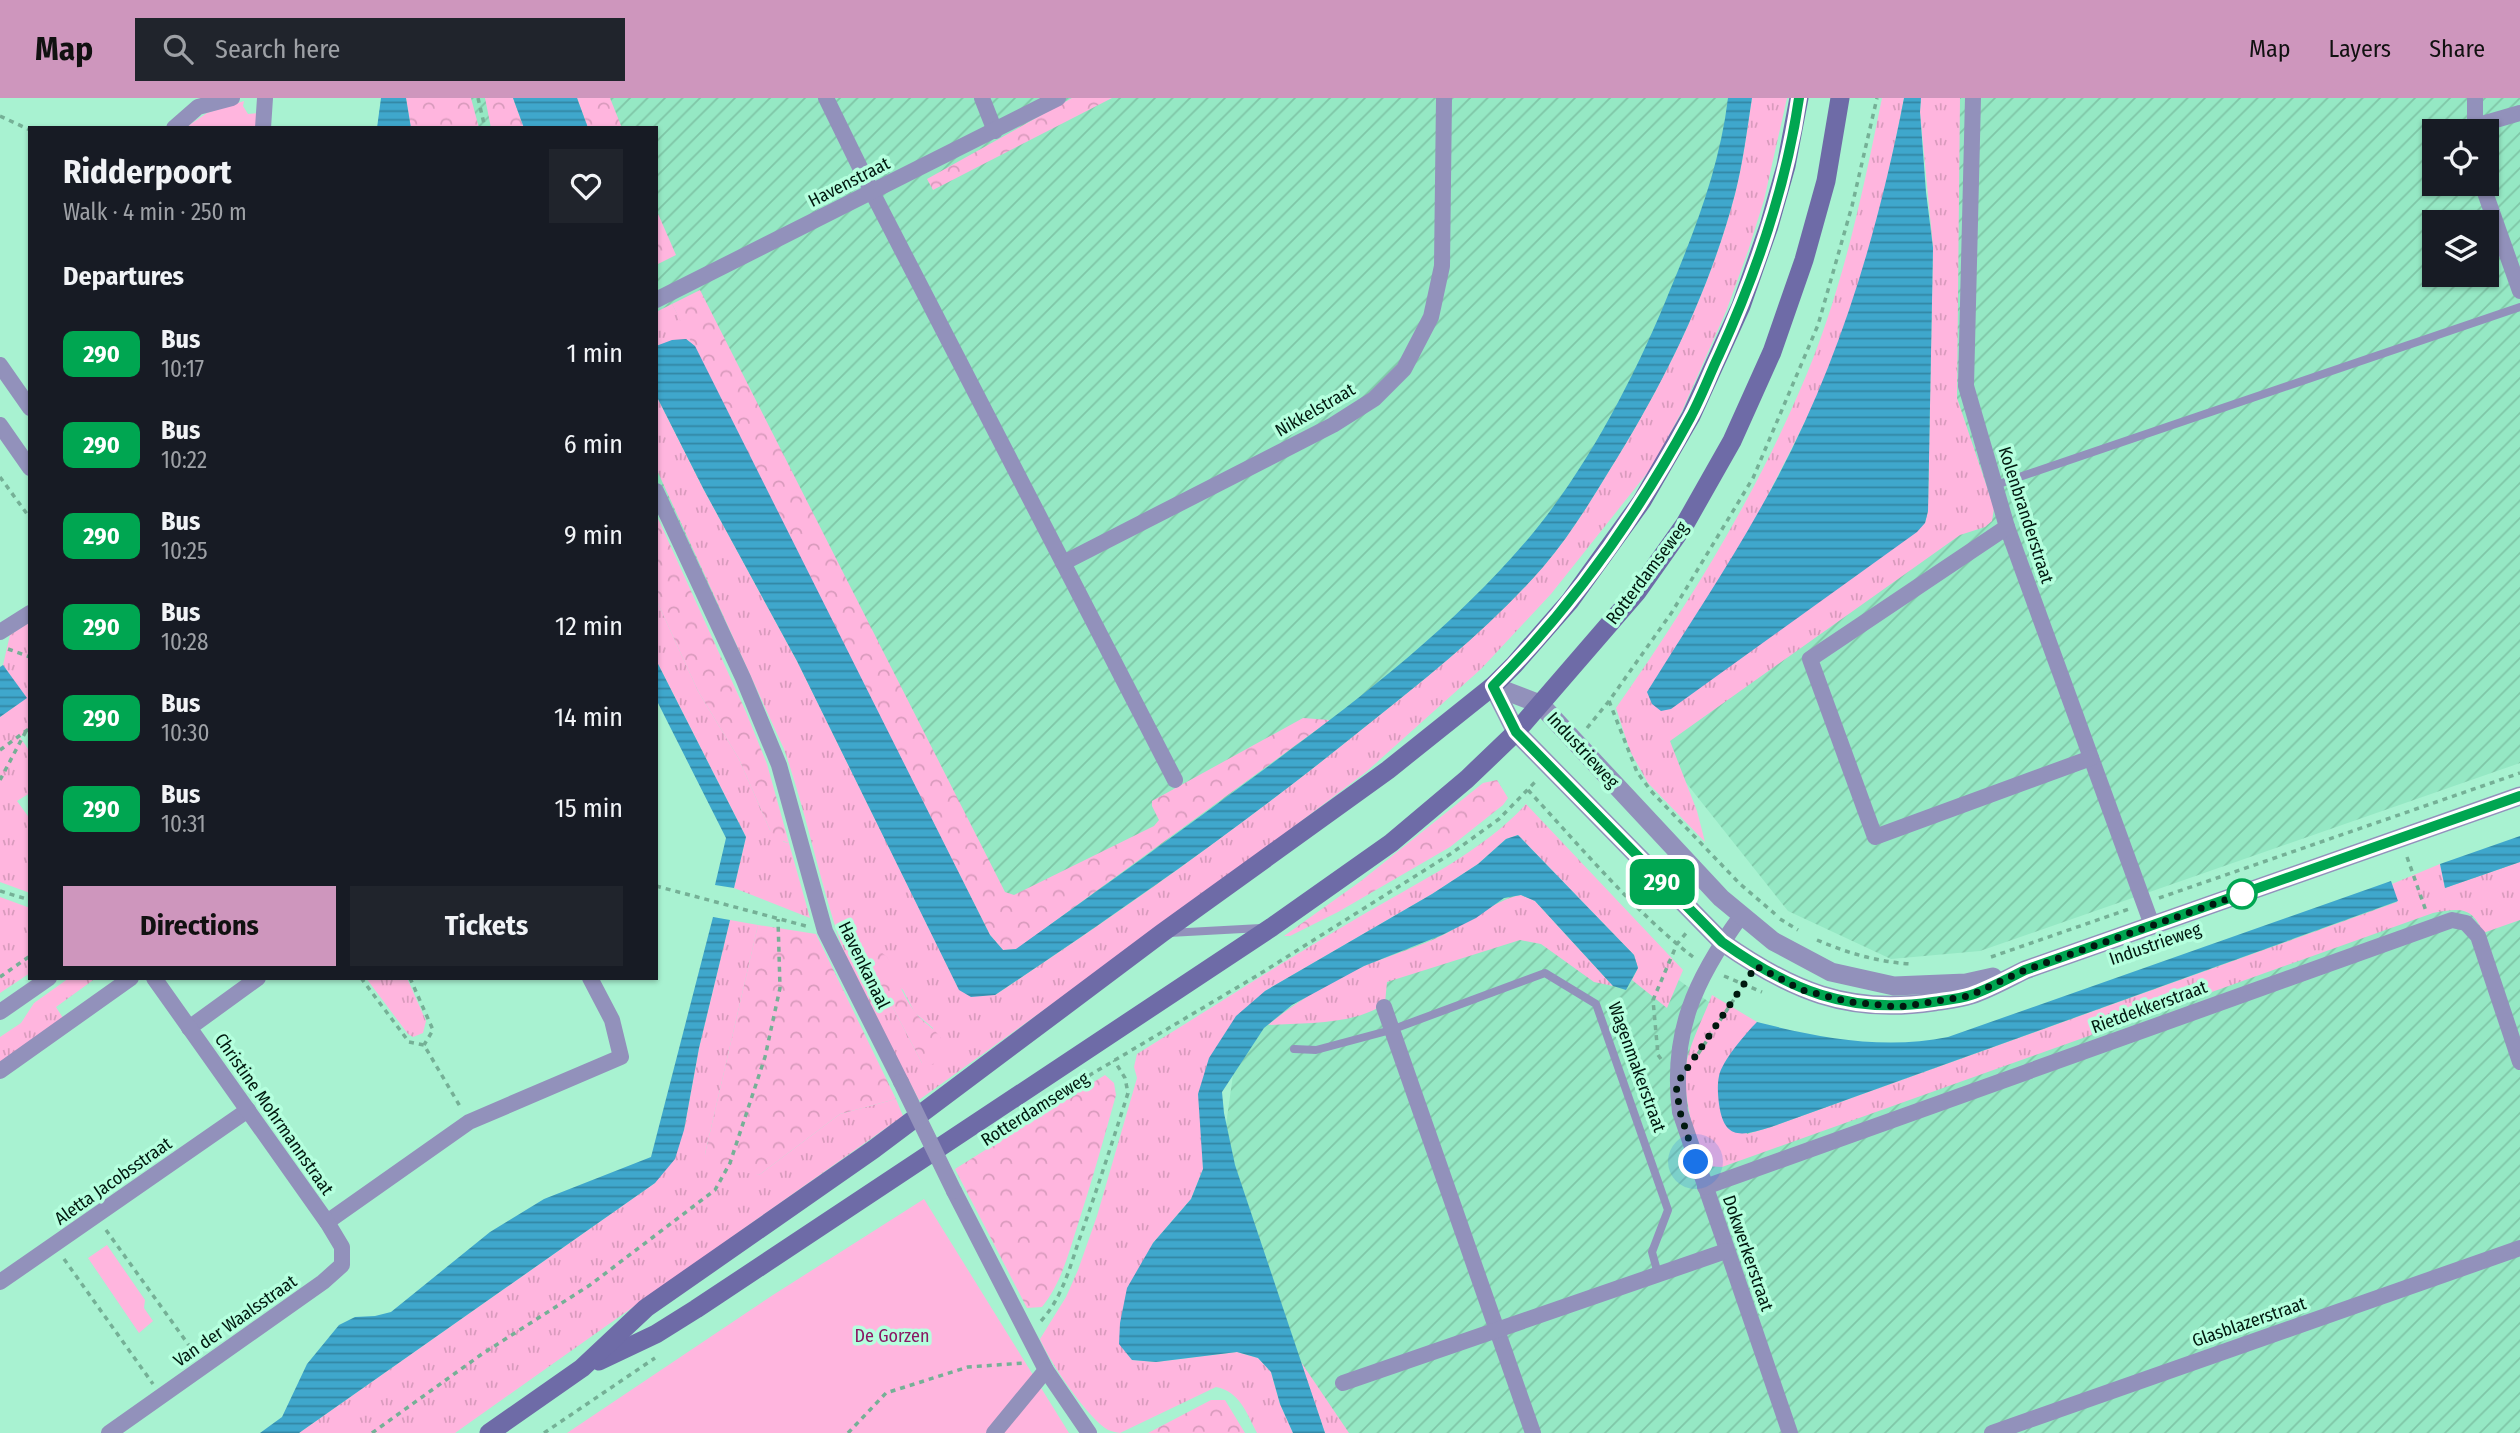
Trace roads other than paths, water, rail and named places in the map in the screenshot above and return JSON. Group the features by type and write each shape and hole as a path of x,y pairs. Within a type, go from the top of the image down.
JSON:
{"main road":[{"name":"Rotterdamseweg","path":"489,1433 582,1368 646,1308 874,1149 1162,933 1388,770 1493,686 1570,601 1642,501 1691,416 1741,306 1769,226 1786,166 1799,98"},
{"name":"Rotterdamseweg","path":"582,1368 656,1334 696,1309 1272,927 1391,843 1467,779 1516,732 1637,592 1685,524 1732,441 1772,352 1804,260 1826,181 1840,98"}],"street":[{"path":"176,126 198,107 232,98"},
{"path":"263,126 265,98"},
{"path":"826,98 1175,780"},
{"path":"982,98 995,131"},
{"name":"Havenstraat","path":"658,299 1058,98"},
{"name":"Nikkelstraat","path":"1063,563 1333,425 1374,399 1404,369 1431,317 1442,266 1444,98"},
{"name":"Kolenbranderstraat","path":"1973,98 1966,386 2007,527 2152,925"},
{"path":"2475,98 2475,119"},
{"path":"2499,120 2520,113"},
{"path":"2486,196 2520,291"},
{"path":"0,365 28,405"},
{"path":"0,425 28,465"},
{"name":"Havenkanaal","path":"658,495 743,678 779,765 825,931 1027,1334 1044,1366 1090,1433"},
{"path":"2007,527 1810,659 1875,837 2091,758"},
{"path":"2,640 28,615"},
{"name":"Industrieweg","path":"1493,686 1540,704 1721,898 1773,941 1831,972 1894,986 1966,983 2025,970"},
{"name":"Industrieweg","path":"1493,686 1516,732 1722,942 1756,966 1802,990 1850,1002 1899,1007 1969,996 2025,970 2520,796"},
{"name":"Dokwerkerstraat","path":"1741,916 1722,942 1690,1002 1678,1049 1676,1085 1680,1112 1704,1186 1790,1433"},
{"name":"Rietdekkerstraat","path":"1704,1186 2452,919 2466,923 2478,936 2520,1062"},
{"path":"0,1012 46,980"},
{"path":"0,1071 128,980"},
{"name":"Christine Mohrmannstraat","path":"155,980 327,1222"},
{"name":"Christine Mohrmannstraat","path":"190,1028 255,980"},
{"path":"327,1222 469,1122 621,1057 612,1020 591,980"},
{"path":"1384,1007 1533,1433"},
{"name":"Aletta Jacobsstraat","path":"0,1282 248,1110"},
{"name":"Van der Waalsstraat","path":"109,1433 323,1282 342,1265 342,1247 327,1222"},
{"name":"Glasblazerstraat","path":"1992,1433 2520,1248"},
{"path":"1343,1383 1726,1251"},
{"path":"994,1433 1044,1366"}],"lane":[{"path":"1993,485 2520,307"},
{"path":"1162,933 1272,927"},
{"name":"Wagenmakerstraat","path":"1294,1049 1316,1050 1391,1030 1545,973 1596,1004 1668,1210 1652,1252 1658,1274"}],"water":[{"path":"381,98 406,98 411,126 377,126"},
{"path":"513,98 577,98 587,126 523,126"},
{"path":"1728,98 1752,98 1735,194 1698,302 1666,372 1629,438 1578,520 1543,567 1502,610 1436,670 1276,797 1184,865 995,995 971,997 959,990 797,661 658,399 658,345 686,339 695,346 990,935 1003,950 1016,949 1245,783 1377,683 1471,600 1528,539 1550,512 1590,452 1642,355 1698,220"},
{"path":"1904,98 1921,98 1926,192 1933,248 1928,511 1925,523 1917,532 1671,709 1661,711 1652,704 1647,692 1764,502 1812,406 1832,356 1867,254"},
{"path":"658,664 746,837 734,888 715,885 726,838 658,703"},
{"path":"3,665 27,698 0,717 0,667"},
{"path":"1518,835 1634,955 1638,968 1626,990 1613,986 1535,901 1521,895 1504,898 1476,918 1442,935 1364,966 1292,1005 1264,1028 1222,1092 1235,1165 1325,1433 1293,1433 1280,1404 1271,1372 1258,1358 1237,1352 1156,1362 1132,1360 1119,1344 1127,1288 1153,1243 1191,1199 1203,1169 1198,1094 1209,1058 1236,1016 1265,991 1432,894 1478,864 1506,839"},
{"path":"2520,836 2520,862 2445,888 2440,864"},
{"path":"2391,881 2398,901 1771,1127 1736,1133 1730,1130 1721,1116 1718,1079 1721,1070 1757,1022 1804,1033 1876,1042 1924,1041 1948,1037"},
{"path":"713,917 730,920 699,1048 684,1130 675,1159 655,1183 299,1433 260,1433 282,1417 307,1364 339,1325 355,1317 391,1312 490,1232 544,1199 651,1157"}],"park label":[{"name":"De Gorzen","path":"892,1336"}]}
